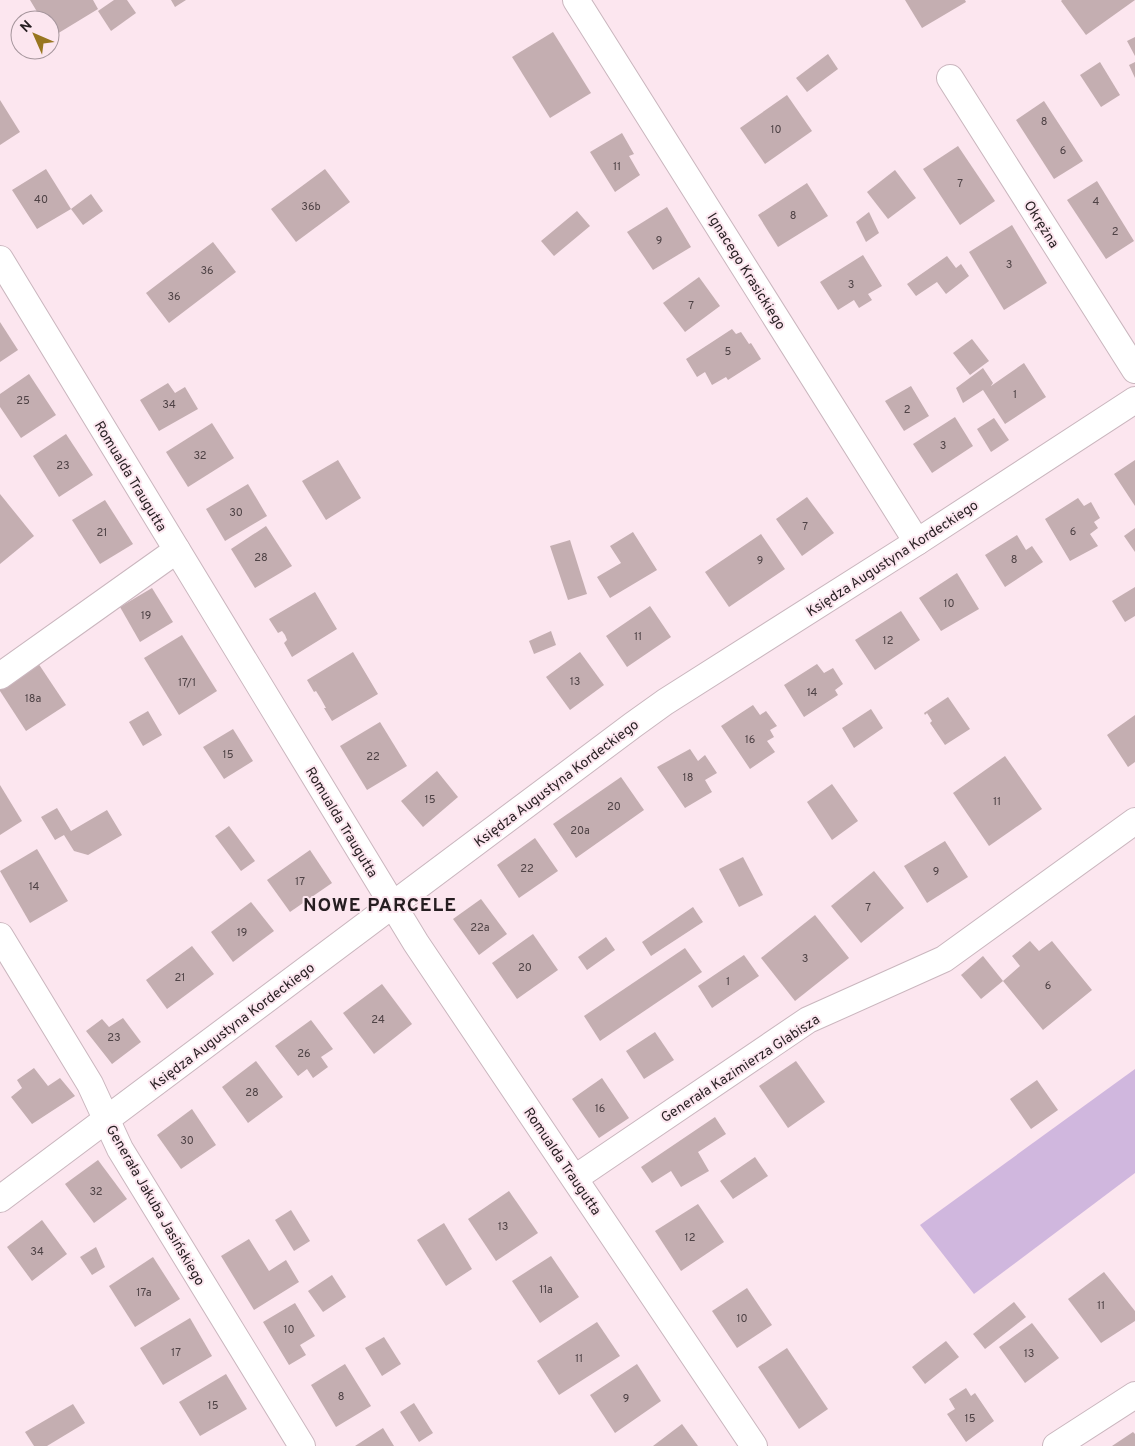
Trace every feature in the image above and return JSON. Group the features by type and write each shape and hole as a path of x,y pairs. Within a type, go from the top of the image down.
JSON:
{"street":[{"name":"Ignacego Krasickiego","path":"576,0 917,542"},
{"name":"Okrężna","path":"950,78 1135,370"},
{"name":"Romualda Traugutta","path":"0,259 392,906 754,1446"},
{"name":"Księdza Augustyna Kordeckiego","path":"0,1199 657,708 1135,400"},
{"path":"0,676 177,550"},
{"name":"Generała Kazimierza Glabisza","path":"575,1178 808,1020 944,959 1135,821"},
{"name":"Generała Jakuba Jasińskiego","path":"0,936 90,1084 120,1149 302,1446"},
{"path":"1056,1446 1135,1395"}],"shaded area":[{"path":"1135,1069 1135,1173 974,1294 920,1225"}],"building":[{"path":"30,0 93,0 98,9 60,32 60,10 36,10"},
{"path":"114,0 127,0 136,13 111,31 98,11"},
{"path":"171,0 186,0 175,7"},
{"path":"905,0 965,0 966,2 922,28"},
{"path":"1062,0 1135,0 1086,35"},
{"path":"553,32 591,93 550,118 512,57"},
{"path":"1135,37 1135,56 1127,41"},
{"path":"828,54 838,69 807,92 796,78"},
{"path":"1100,62 1120,95 1101,107 1080,75"},
{"path":"1135,62 1135,78 1129,65"},
{"path":"787,95 812,131 765,164 740,128"},
{"path":"0,100 20,132 0,145"},
{"path":"1044,101 1083,161 1054,179 1016,120"},
{"path":"622,133 634,154 629,156 640,175 615,192 590,152"},
{"path":"958,146 995,201 960,225 923,169"},
{"path":"46,169 71,209 37,229 12,190"},
{"path":"325,169 350,202 296,242 271,209"},
{"path":"895,170 916,198 888,219 867,192"},
{"path":"1097,181 1134,241 1106,259 1067,200"},
{"path":"807,183 828,216 778,247 758,215"},
{"path":"91,194 103,211 83,225 71,209"},
{"path":"667,207 691,247 653,270 627,232"},
{"path":"577,211 590,226 554,256 541,241"},
{"path":"869,212 879,233 866,242 856,222"},
{"path":"1012,225 1047,283 1004,310 969,252"},
{"path":"213,242 236,272 169,323 146,293"},
{"path":"863,255 882,286 868,294 872,300 859,308 854,300 838,310 820,282"},
{"path":"947,256 956,268 961,264 969,276 946,294 937,282 916,296 907,284"},
{"path":"699,277 720,306 685,332 663,303"},
{"path":"0,322 18,350 0,362"},
{"path":"732,329 736,334 741,332 761,359 728,380 726,377 712,385 705,372 697,377 686,359"},
{"path":"972,339 989,361 970,375 953,353"},
{"path":"1024,363 1046,397 1005,424 983,390 963,403 956,388 983,368 993,383 991,386"},
{"path":"29,374 56,415 21,438 0,407 0,394"},
{"path":"168,383 175,393 185,387 198,409 159,431 140,400"},
{"path":"911,386 929,416 904,431 885,401"},
{"path":"955,417 973,446 932,473 913,444"},
{"path":"994,418 1009,440 991,452 977,429"},
{"path":"212,423 234,458 188,487 166,452"},
{"path":"66,434 93,475 59,497 33,456"},
{"path":"338,460 361,498 326,520 302,481"},
{"path":"1135,460 1135,506 1114,474"},
{"path":"248,484 267,516 225,541 206,509"},
{"path":"0,494 34,536 0,564"},
{"path":"807,497 834,533 802,556 776,519"},
{"path":"1078,498 1084,506 1091,502 1100,518 1094,522 1098,528 1090,534 1098,546 1070,561 1045,519"},
{"path":"105,500 133,544 100,564 72,520"},
{"path":"266,526 292,566 255,588 231,549"},
{"path":"1135,528 1135,552 1124,536"},
{"path":"633,532 657,570 610,598 597,577 621,563 610,546"},
{"path":"761,534 785,569 729,607 705,572"},
{"path":"1017,535 1026,550 1032,546 1043,562 1005,587 985,555"},
{"path":"570,540 587,594 568,600 550,546"},
{"path":"957,573 979,609 941,631 919,598"},
{"path":"1135,587 1135,616 1125,622 1112,601"},
{"path":"152,588 173,622 140,642 120,607"},
{"path":"315,592 337,629 292,657 284,643 287,640 285,635 282,631 278,633 269,619"},
{"path":"650,606 671,637 627,667 606,636"},
{"path":"901,611 920,640 875,670 855,640"},
{"path":"551,631 556,645 534,654 529,641"},
{"path":"182,635 217,691 179,715 144,658"},
{"path":"353,652 378,694 332,721 321,699 307,680"},
{"path":"580,652 604,685 570,710 546,677"},
{"path":"36,660 66,705 26,731 0,691 0,683"},
{"path":"817,664 824,673 833,668 843,684 835,690 838,695 804,717 784,685"},
{"path":"948,697 970,729 945,745 930,723 932,721 927,713 925,715 924,713"},
{"path":"753,705 760,715 766,711 777,726 770,730 774,737 767,741 775,752 750,769 721,726"},
{"path":"871,709 883,728 854,748 842,728"},
{"path":"148,711 162,735 143,746 129,722"},
{"path":"1135,715 1135,762 1128,767 1107,735"},
{"path":"380,722 407,766 367,790 340,746"},
{"path":"233,729 253,761 224,779 203,747"},
{"path":"690,749 698,761 705,755 717,773 705,780 712,792 685,808 657,767"},
{"path":"1005,756 1042,809 989,846 953,793"},
{"path":"437,771 458,797 423,827 401,801"},
{"path":"621,777 644,810 576,858 553,824"},
{"path":"832,784 858,821 832,840 807,802"},
{"path":"0,785 22,821 0,835"},
{"path":"57,808 71,831 107,810 122,835 88,855 74,851 64,835 55,840 41,817"},
{"path":"229,826 255,861 241,871 215,836"},
{"path":"535,838 558,871 519,898 497,865"},
{"path":"945,841 968,877 927,903 904,866"},
{"path":"37,849 68,901 30,923 0,871"},
{"path":"310,850 332,883 290,912 267,880"},
{"path":"743,857 763,895 739,907 719,869"},
{"path":"874,871 904,908 861,943 831,906"},
{"path":"481,899 507,934 479,955 453,919"},
{"path":"251,902 274,931 233,962 211,932"},
{"path":"693,907 703,922 651,956 642,942"},
{"path":"815,915 849,958 795,1001 761,958"},
{"path":"533,934 558,970 517,999 492,963"},
{"path":"606,937 615,950 587,970 578,957"},
{"path":"1030,941 1039,951 1052,941 1092,990 1043,1030 1003,981 1020,966 1012,956"},
{"path":"192,946 214,974 167,1009 146,980"},
{"path":"685,948 702,972 600,1041 584,1016"},
{"path":"744,955 759,976 712,1008 698,986"},
{"path":"983,956 1003,981 981,999 961,975"},
{"path":"382,984 412,1024 374,1054 343,1013"},
{"path":"123,1018 141,1042 112,1064 86,1031 102,1019 109,1027"},
{"path":"311,1020 333,1049 321,1057 328,1067 313,1078 307,1069 298,1076 275,1046"},
{"path":"655,1032 674,1060 644,1079 626,1051"},
{"path":"256,1061 283,1097 248,1123 222,1087"},
{"path":"796,1061 825,1102 788,1128 759,1086"},
{"path":"34,1068 48,1086 60,1078 75,1096 32,1124 11,1097 22,1088 17,1080"},
{"path":"602,1078 629,1118 599,1138 572,1099"},
{"path":"1037,1080 1058,1110 1031,1129 1010,1099"},
{"path":"192,1109 216,1145 181,1169 157,1135"},
{"path":"715,1117 726,1134 698,1152 709,1171 681,1187 671,1171 652,1183 641,1167"},
{"path":"755,1157 768,1176 733,1199 720,1181"},
{"path":"98,1160 127,1199 94,1223 65,1184"},
{"path":"509,1191 538,1233 496,1261 468,1219"},
{"path":"698,1204 724,1242 681,1271 655,1231"},
{"path":"291,1210 310,1241 294,1251 275,1220"},
{"path":"42,1220 67,1254 32,1281 7,1247"},
{"path":"444,1223 472,1269 446,1286 417,1240"},
{"path":"249,1239 269,1271 286,1260 299,1282 254,1310 221,1256"},
{"path":"96,1247 105,1267 92,1275 80,1257"},
{"path":"551,1256 579,1297 540,1323 512,1281"},
{"path":"153,1257 180,1299 135,1327 109,1286"},
{"path":"1104,1272 1135,1311 1135,1321 1101,1343 1068,1299"},
{"path":"332,1275 346,1297 323,1312 308,1291"},
{"path":"747,1288 772,1325 737,1348 712,1311"},
{"path":"1014,1302 1026,1317 985,1349 973,1334"},
{"path":"295,1303 315,1336 300,1345 306,1355 289,1365 263,1322"},
{"path":"190,1318 212,1356 163,1385 140,1348"},
{"path":"597,1322 620,1356 559,1395 537,1361"},
{"path":"1032,1323 1059,1358 1025,1383 999,1347"},
{"path":"384,1337 401,1364 382,1376 365,1348"},
{"path":"946,1341 959,1357 925,1384 912,1367"},
{"path":"787,1348 828,1409 799,1429 758,1367"},
{"path":"345,1364 371,1406 336,1427 311,1385"},
{"path":"637,1364 661,1401 615,1433 590,1395"},
{"path":"226,1374 247,1409 200,1436 179,1402"},
{"path":"966,1388 971,1396 975,1393 994,1421 966,1442 947,1414 955,1409 949,1399"},
{"path":"414,1403 433,1433 419,1442 400,1412"},
{"path":"73,1404 85,1423 47,1446 34,1446 25,1432"},
{"path":"682,1424 698,1446 653,1446"},
{"path":"383,1428 394,1446 355,1446"},
{"path":"1133,1432 1135,1434 1135,1446 1112,1446"}],"district":[{"name":"NOWE PARCELE","path":"380,904"}]}
